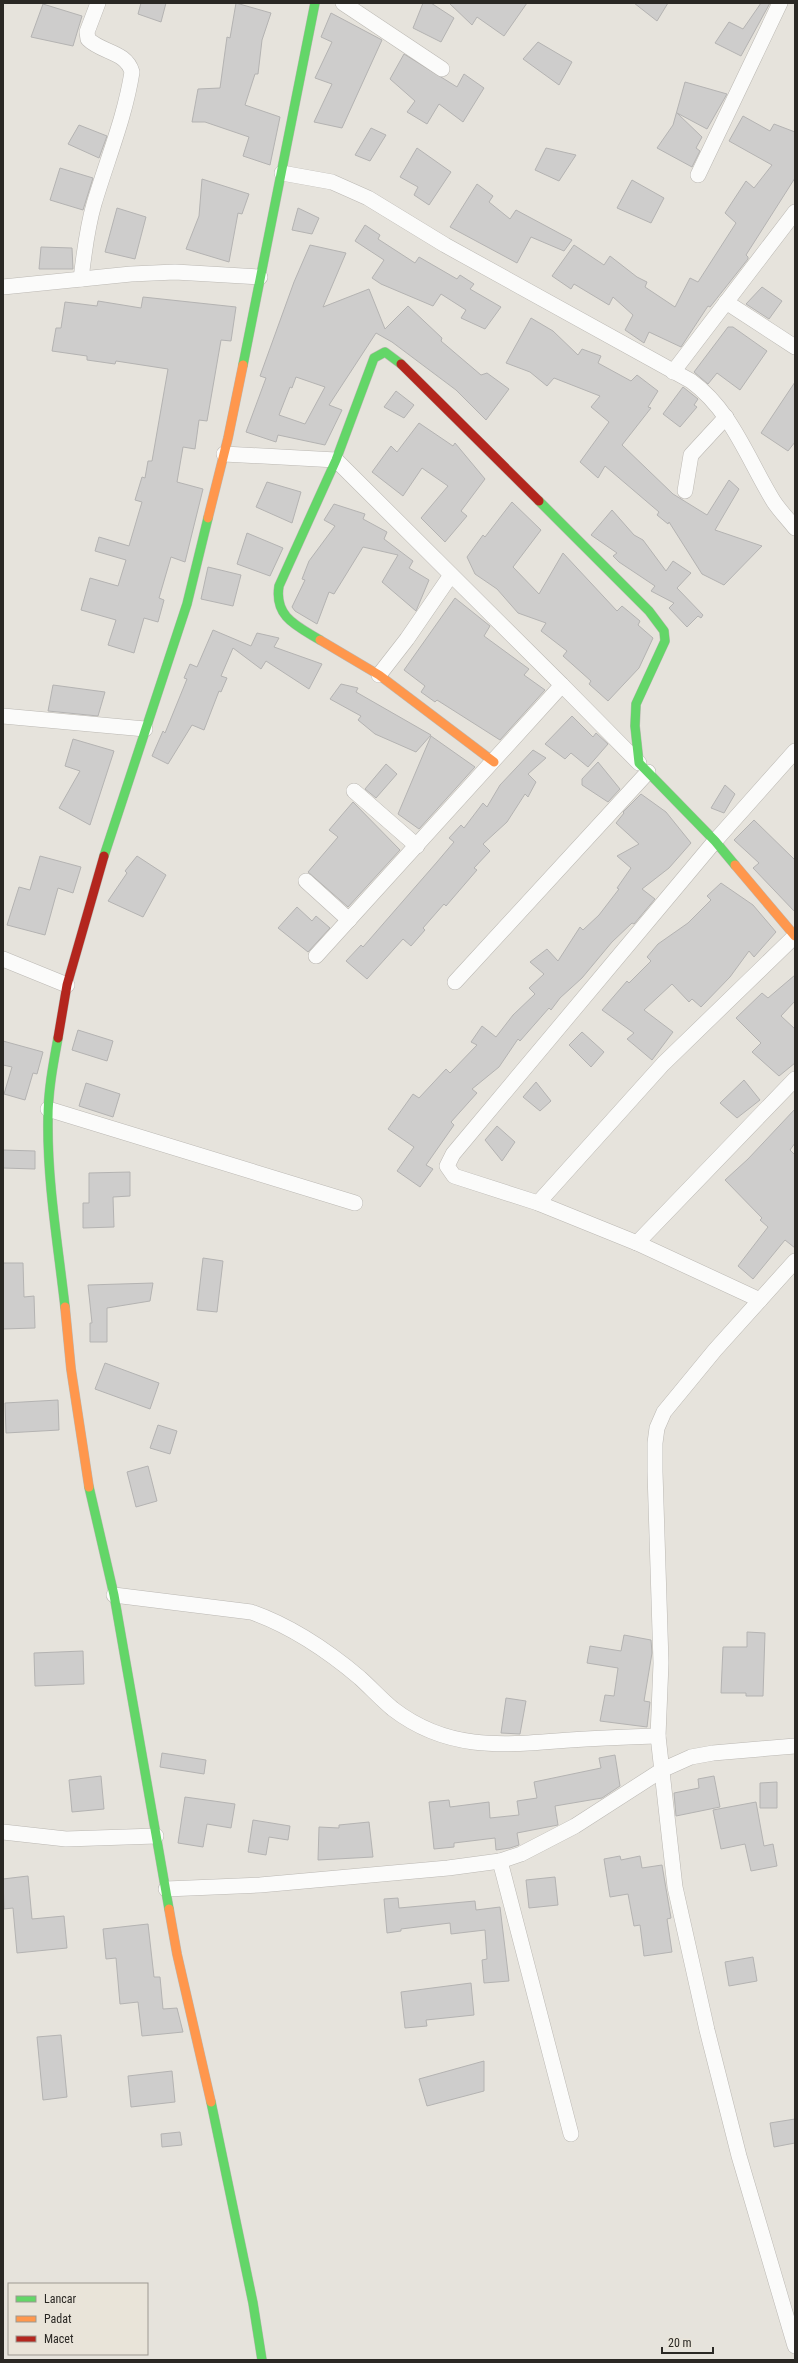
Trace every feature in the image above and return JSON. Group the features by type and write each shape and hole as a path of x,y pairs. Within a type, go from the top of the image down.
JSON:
{"street":[{"path":"81,279 85,242 94,204 126,101 132,72 124,58 98,47 88,39 87,32 98,3"},
{"path":"262,2360 248,2280 208,2087 177,1954 114,1595 87,1476 71,1369 51,1176 48,1109 50,1081 68,985 103,860 187,604 224,454 282,173 315,3"},
{"path":"343,3 442,69"},
{"path":"698,175 780,3"},
{"path":"282,173 332,182 362,195 446,245 559,307 702,389 726,417 752,460 774,502 795,528"},
{"path":"673,372 795,212"},
{"path":"4,287 81,279 175,272 260,276"},
{"path":"726,302 795,348"},
{"path":"455,982 643,768 636,704 641,688 658,658 664,643 665,634 649,611 467,428 399,362 385,352 380,352 374,358 336,460 279,586 278,604 281,613 287,620 379,675 494,762"},
{"path":"685,491 691,455 726,417"},
{"path":"224,454 336,460 715,840 795,936 663,1064 538,1202"},
{"path":"379,675 407,639 451,575"},
{"path":"316,956 494,762 562,685"},
{"path":"3,716 145,729"},
{"path":"760,1300 637,1243 538,1202 454,1176 447,1166 453,1154 715,840 795,751"},
{"path":"354,791 417,846"},
{"path":"306,881 349,920"},
{"path":"3,959 68,985"},
{"path":"637,1243 795,1079"},
{"path":"48,1109 355,1203"},
{"path":"795,1261 676,1396 664,1412 658,1428 655,1472 660,1663 658,1736 675,1887 706,2030 739,2156 795,2346"},
{"path":"114,1595 251,1612 268,1618 315,1645 341,1663 393,1709 411,1721 458,1739 486,1744 521,1745 658,1736"},
{"path":"166,1889 260,1885 500,1862 521,1854 575,1826 662,1770 692,1757 713,1753 795,1746"},
{"path":"3,1832 66,1839 156,1836"},
{"path":"500,1862 571,2134"}],"building":[{"path":"141,3 166,3 161,22 138,14"},
{"path":"236,3 271,13 262,40 258,74 255,74 245,105 280,117 270,165 243,156 249,137 205,122 192,122 198,89 220,88 227,37 230,38"},
{"path":"423,3 431,3 454,18 441,42 413,28"},
{"path":"449,3 527,3 504,36 477,17 472,25"},
{"path":"634,3 668,3 657,21"},
{"path":"761,3 770,3 741,56 715,43 729,22 743,29"},
{"path":"43,4 82,16 73,46 31,37"},
{"path":"331,13 382,40 342,128 314,122 332,84 315,78 332,42 321,37"},
{"path":"538,42 572,62 559,85 523,59"},
{"path":"404,54 457,87 464,74 484,88 463,122 439,104 427,124 407,112 415,101 390,79"},
{"path":"685,82 727,94 707,129 677,113 702,137 696,148 700,151 692,167 657,148 673,125"},
{"path":"743,116 770,131 774,124 795,132 795,178 746,255 748,259 710,307 708,306 681,347 649,332 644,343 625,330 633,315 613,297 609,305 574,284 571,289 552,276 574,245 604,265 610,256 637,277 647,282 645,287 675,307 690,278 698,282 736,223 725,213 746,181 754,188 772,165 729,141"},
{"path":"79,125 107,136 99,158 68,144"},
{"path":"371,128 386,135 370,161 355,155"},
{"path":"417,148 451,172 429,205 414,195 418,187 400,177"},
{"path":"546,148 576,155 559,181 535,170"},
{"path":"60,168 93,178 83,210 50,200"},
{"path":"202,179 249,194 242,214 238,213 229,262 186,249 199,216"},
{"path":"632,180 664,198 651,223 617,208"},
{"path":"477,184 493,196 489,202 510,219 516,210 572,240 564,251 531,237 517,263 450,227"},
{"path":"117,208 146,217 135,259 105,252"},
{"path":"298,208 319,218 312,234 292,230"},
{"path":"365,225 380,235 378,239 415,263 419,257 457,279 460,275 474,284 470,289 501,307 485,329 461,318 466,310 441,294 433,306 381,284 372,278 384,260 355,241"},
{"path":"310,245 346,253 323,307 369,289 385,329 408,306 442,338 441,341 481,375 487,373 509,389 486,420 456,390 392,342 376,333 329,405 342,410 325,445 278,435 276,442 246,432 266,378 260,376 294,282","holes":["296,377 325,387 305,424 279,415 290,387 292,388"]},
{"path":"41,247 72,248 73,269 39,269"},
{"path":"762,287 782,301 769,319 746,304"},
{"path":"143,297 236,307 231,341 221,340 207,421 199,420 195,449 183,447 177,482 203,489 185,562 171,557 159,598 164,600 158,622 144,618 134,653 108,645 116,620 81,610 90,578 118,586 126,560 95,551 99,537 129,546 142,502 135,500 142,477 145,478 148,461 152,461 168,369 116,361 115,364 87,360 87,356 52,351 56,328 61,328 65,302 97,306 98,301 141,308"},
{"path":"531,318 553,331 578,355 582,349 601,356 598,363 631,381 637,375 658,391 648,407 651,408 622,445 673,494 707,515 729,480 739,489 715,530 762,546 724,585 702,574 669,522 668,524 657,515 659,512 605,466 598,478 580,462 609,422 591,407 600,396 554,378 547,386 530,372 506,363"},
{"path":"728,327 733,327 767,351 740,390 717,373 708,384 694,372"},
{"path":"795,382 795,442 788,451 761,433"},
{"path":"683,387 698,399 694,405 697,407 680,427 663,414"},
{"path":"396,391 414,405 404,418 384,407"},
{"path":"419,423 453,446 455,443 485,479 461,511 467,516 445,542 421,518 448,486 422,468 403,496 372,472 391,446 397,452"},
{"path":"267,482 301,492 292,523 256,507"},
{"path":"512,502 541,530 513,567 539,594 563,553 617,611 622,606 640,621 638,625 653,638 639,668 608,701 589,684 591,681 563,656 567,651 541,631 546,623 518,613 497,589 475,574 467,557 483,535 485,537"},
{"path":"334,504 365,514 363,519 387,532 384,539 413,561 409,568 429,580 416,611 382,582 398,555 363,547 334,594 329,592 317,624 295,611 292,607 305,580 302,579 309,561 335,526 324,520"},
{"path":"612,510 634,535 643,540 666,571 673,561 691,573 677,588 703,615 701,618 698,616 687,627 669,608 674,603 651,591 655,586 619,562 613,556 617,553 591,535"},
{"path":"247,533 283,548 270,576 237,564"},
{"path":"208,567 241,575 233,606 201,599"},
{"path":"455,598 490,626 484,636 529,669 524,675 545,690 500,740 437,700 435,702 421,692 425,686 404,670"},
{"path":"213,630 251,646 257,633 279,638 274,647 322,664 309,689 266,661 261,669 233,648 221,676 227,678 221,692 219,691 204,730 192,725 168,764 152,756 163,731 165,733 187,679 184,678 190,664 197,667"},
{"path":"341,684 358,688 356,692 431,735 416,752 375,734 358,720 361,716 330,699"},
{"path":"53,685 105,692 98,716 48,711"},
{"path":"572,716 593,737 596,733 608,744 588,767 571,753 565,759 545,744"},
{"path":"431,736 475,767 419,829 398,814"},
{"path":"73,739 114,751 90,825 59,808 80,771 65,766"},
{"path":"533,750 546,758 528,774 536,782 528,797 525,794 507,822 483,844 490,851 474,868 477,870 446,906 444,904 423,928 425,930 411,946 403,939 367,979 346,961 361,945 363,947 454,842 449,838 461,825 464,828 483,803 487,807 500,785"},
{"path":"598,762 620,789 608,802 582,785 582,779"},
{"path":"386,764 397,774 376,798 365,789"},
{"path":"725,785 735,794 724,813 711,808"},
{"path":"641,794 666,812 691,843 669,868 642,889 655,899 634,924 632,923 612,942 582,978 560,998 551,1010 549,1008 520,1041 518,1039 499,1067 472,1089 477,1093 451,1122 454,1125 426,1165 433,1169 420,1187 397,1171 414,1147 388,1129 413,1094 419,1098 446,1069 450,1073 477,1045 471,1042 482,1026 496,1037 513,1015 535,994 529,988 544,974 530,962 547,949 558,961 580,927 583,930 599,915 619,889 617,888 631,868 617,856 639,844 616,823 624,813 623,812"},
{"path":"353,802 400,850 348,907 308,872 338,837 329,830"},
{"path":"754,820 795,860 795,912 753,868 759,863 734,840"},
{"path":"40,856 81,867 73,893 58,888 45,935 7,925 19,887 30,890"},
{"path":"137,856 166,875 143,917 108,901 127,873 125,871"},
{"path":"721,883 753,905 776,932 754,957 749,951 730,977 701,1007 692,999 689,1002 672,984 644,1010 673,1032 652,1060 627,1039 634,1033 602,1010 627,981 629,983 651,961 647,957 658,944 688,923 711,900 707,896"},
{"path":"297,907 312,921 316,916 330,928 308,952 278,928"},
{"path":"795,975 795,1001 781,1016 795,1029 795,1063 779,1076 752,1052 761,1043 736,1018 762,993 768,998"},
{"path":"78,1030 113,1041 107,1061 72,1050"},
{"path":"582,1032 604,1052 591,1067 569,1045"},
{"path":"3,1041 43,1052 37,1074 33,1073 25,1100 4,1094 12,1067 3,1065"},
{"path":"744,1080 760,1100 737,1118 720,1103"},
{"path":"536,1082 551,1101 540,1111 523,1097"},
{"path":"86,1083 120,1094 113,1117 79,1106"},
{"path":"795,1109 795,1143 790,1150 795,1155 795,1248 785,1240 753,1279 738,1266 768,1227 760,1220 762,1218 725,1180 748,1159"},
{"path":"497,1126 515,1142 502,1161 485,1140"},
{"path":"3,1150 35,1151 35,1169 3,1168"},
{"path":"130,1172 130,1196 113,1197 114,1227 83,1228 83,1203 89,1203 89,1173"},
{"path":"203,1258 223,1261 217,1312 197,1310"},
{"path":"3,1263 23,1263 24,1297 34,1296 35,1328 3,1329"},
{"path":"153,1283 150,1301 107,1308 107,1342 90,1342 90,1323 92,1323 88,1285"},
{"path":"105,1363 159,1383 150,1409 95,1389"},
{"path":"58,1400 59,1430 6,1433 5,1403"},
{"path":"158,1425 177,1431 170,1454 150,1448"},
{"path":"148,1466 157,1501 136,1507 127,1472"},
{"path":"747,1632 765,1633 763,1696 746,1696 746,1693 721,1693 723,1647 747,1647"},
{"path":"624,1635 651,1640 652,1653 644,1701 650,1702 647,1727 600,1721 605,1695 614,1696 618,1668 587,1663 590,1646 621,1651"},
{"path":"83,1651 84,1684 35,1686 34,1653"},
{"path":"506,1698 526,1701 520,1734 501,1733"},
{"path":"162,1753 206,1760 204,1774 160,1767"},
{"path":"615,1755 620,1786 602,1798 555,1806 558,1825 517,1833 519,1845 510,1848 496,1850 495,1838 454,1843 454,1847 434,1849 429,1802 449,1800 450,1807 489,1802 490,1818 519,1815 517,1801 537,1798 534,1782 601,1768 599,1758"},
{"path":"101,1776 104,1809 72,1812 69,1780"},
{"path":"714,1776 720,1807 676,1816 674,1793 699,1788 698,1779"},
{"path":"777,1782 777,1808 760,1808 760,1783"},
{"path":"185,1797 235,1804 231,1828 207,1824 203,1847 178,1843"},
{"path":"756,1802 764,1846 773,1844 777,1866 751,1871 745,1844 721,1849 713,1810"},
{"path":"253,1820 290,1826 288,1840 269,1837 266,1855 248,1852"},
{"path":"369,1822 373,1857 318,1860 319,1827 339,1828 339,1825"},
{"path":"620,1856 621,1860 640,1856 642,1868 662,1865 671,1918 667,1919 672,1952 644,1956 640,1925 634,1926 628,1894 610,1897 604,1859"},
{"path":"28,1876 32,1919 64,1916 67,1948 17,1953 13,1908 4,1909 3,1879"},
{"path":"555,1877 558,1905 529,1908 526,1880"},
{"path":"398,1898 399,1908 475,1901 476,1910 500,1907 509,1981 484,1983 482,1960 487,1959 485,1930 451,1934 450,1923 401,1929 401,1931 387,1933 384,1899"},
{"path":"148,1924 154,1977 160,1977 163,2009 177,2008 183,2032 142,2036 138,2002 120,2004 116,1958 106,1959 103,1929"},
{"path":"753,1957 757,1981 729,1986 725,1962"},
{"path":"471,1983 474,2015 426,2020 427,2026 405,2028 401,1992"},
{"path":"61,2035 67,2097 43,2100 37,2037"},
{"path":"484,2061 484,2091 427,2106 419,2079"},
{"path":"172,2071 175,2102 131,2107 128,2076"},
{"path":"795,2119 795,2143 774,2147 770,2123"},
{"path":"180,2132 182,2145 162,2147 161,2134"}],"traffic: fast":[{"path":"243,365 315,3"},
{"path":"320,640 296,625 284,613 280,606 278,597 279,586 336,460 374,358 385,352 401,364"},
{"path":"539,501 649,611 664,631 665,641 636,704 635,726 639,763 715,841 735,865"},
{"path":"104,856 187,604 208,518"},
{"path":"58,1038 49,1098 48,1142 49,1166 65,1307"},
{"path":"89,1487 114,1595 169,1909"},
{"path":"211,2102 253,2303 262,2360"}],"traffic: slow":[{"path":"208,518 228,438 243,365"},
{"path":"320,640 379,675 494,762"},
{"path":"735,865 795,936"},
{"path":"65,1307 71,1369 89,1487"},
{"path":"169,1909 177,1954 211,2102"}],"traffic: jam":[{"path":"401,364 539,501"},
{"path":"58,1038 67,985 104,856"}]}
